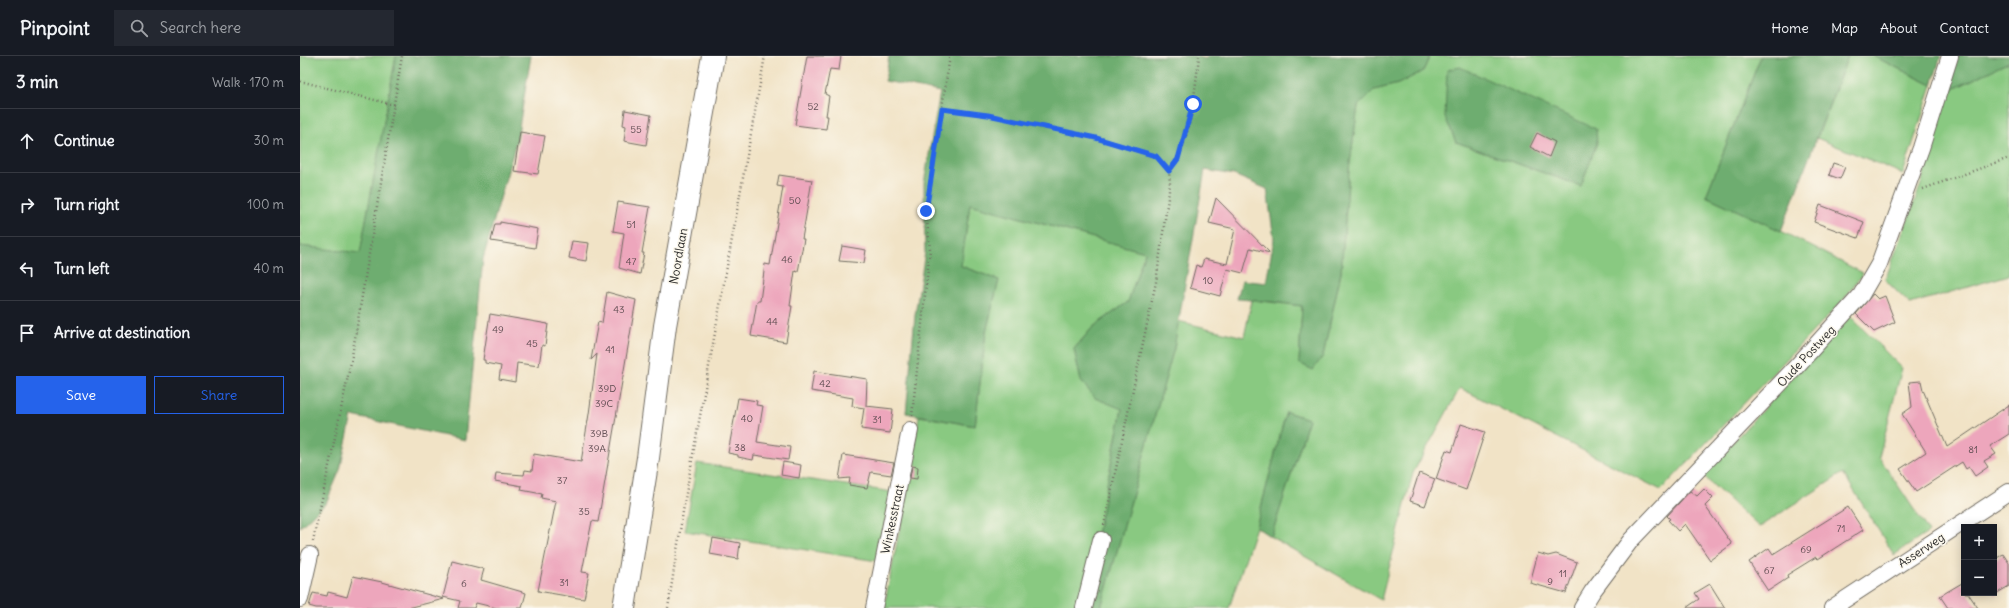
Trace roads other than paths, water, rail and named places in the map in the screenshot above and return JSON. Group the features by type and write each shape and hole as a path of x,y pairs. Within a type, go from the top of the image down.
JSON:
{"main road":[{"name":"Noordlaan","path":"624,608 648,458 665,326 713,56"},
{"name":"Noordlaan","path":"639,608 649,504 648,458"}],"street":[{"name":"Oude Postweg","path":"1582,608 1592,592 1631,540 1795,368 1861,295 1879,264 1904,196 1950,56"},
{"name":"Winkesstraat","path":"874,608 910,430"},
{"name":"Asserweg","path":"1832,608 2009,492"},
{"path":"1084,608 1101,540"},
{"path":"300,599 310,555"}]}
